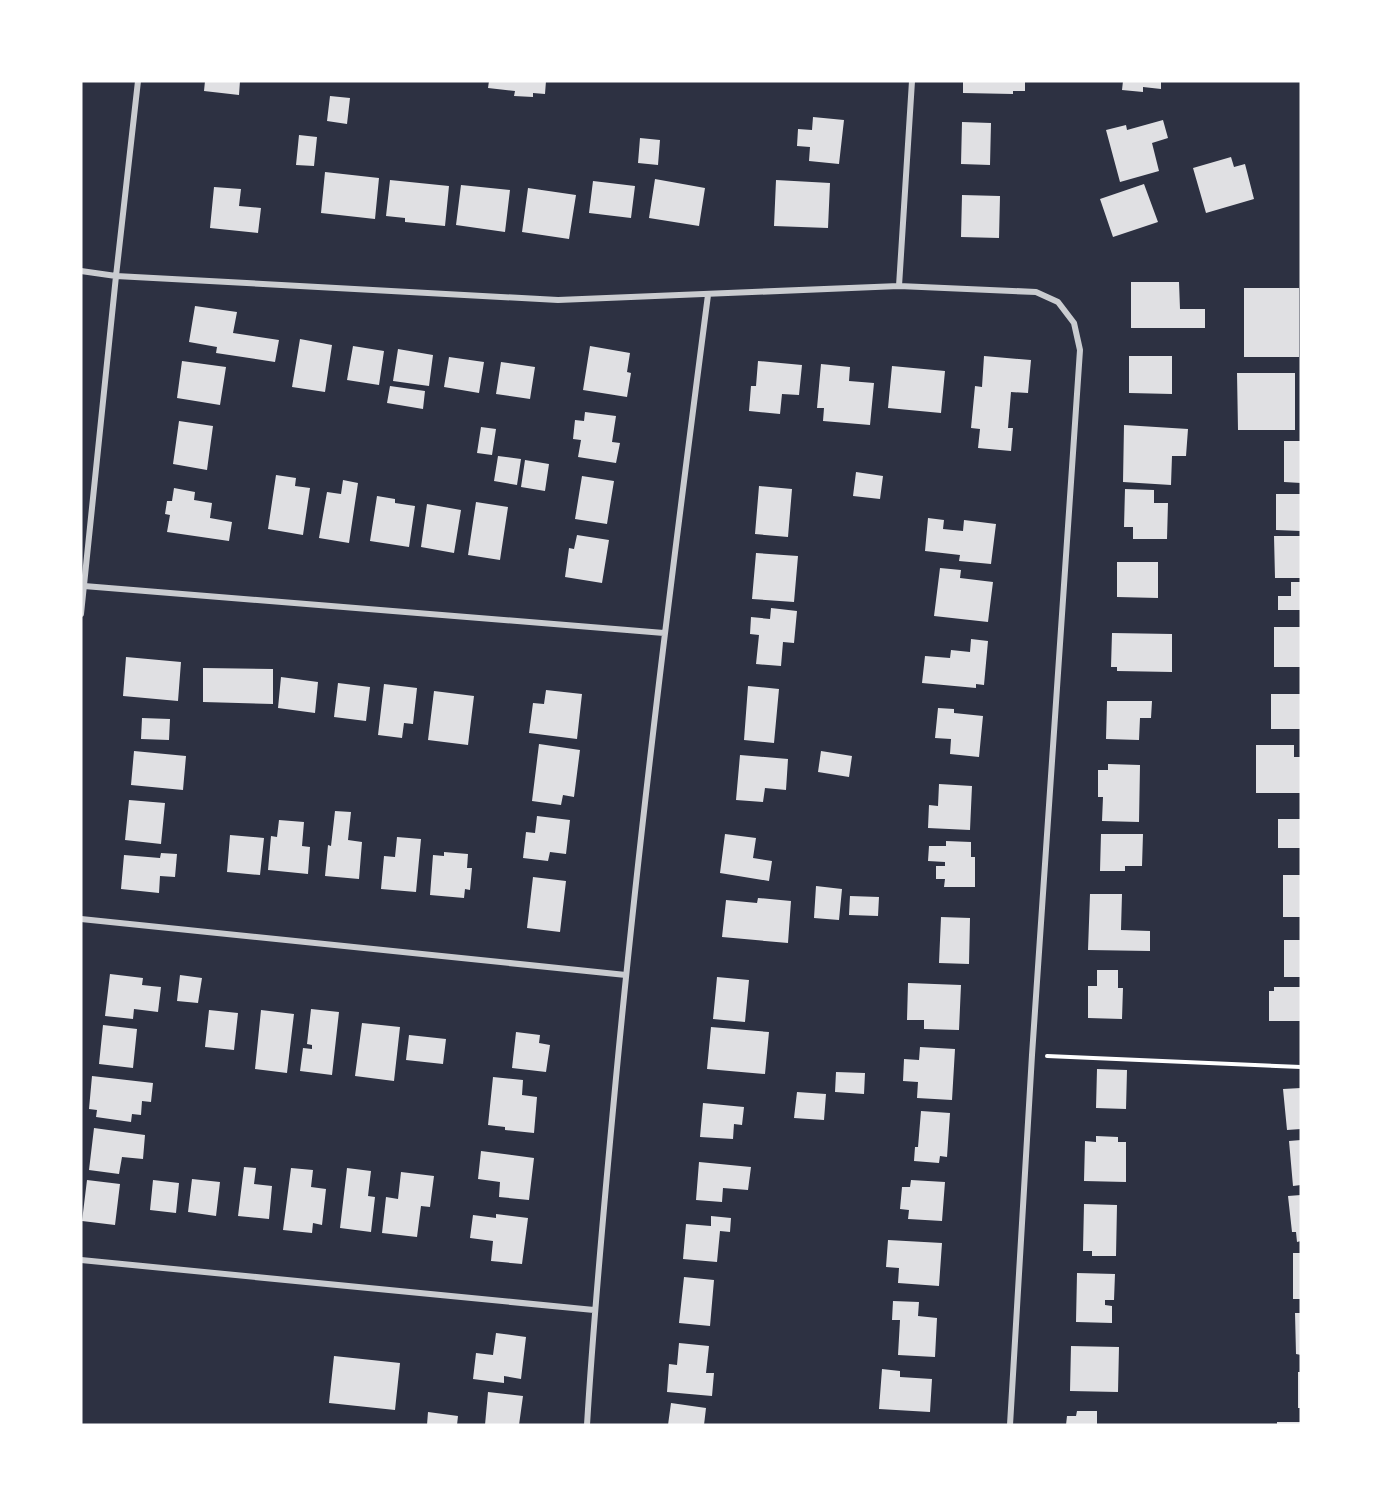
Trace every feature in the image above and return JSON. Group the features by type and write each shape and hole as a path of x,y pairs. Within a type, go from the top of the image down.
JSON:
{"street":[{"path":"81,614 138,81"},
{"path":"899,286 912,81"},
{"path":"81,271 116,276 558,300 899,286 1036,292 1058,302 1074,323 1080,350 1032,1055 1010,1425"},
{"path":"587,1425 594,1310 626,975 664,633 708,295"},
{"path":"84,586 664,633"},
{"path":"81,919 626,975"},
{"path":"81,1260 594,1310"}],"path":[{"path":"1032,1055 1301,1066"}],"building":[{"path":"205,81 240,81 239,95 204,91"},
{"path":"489,81 546,81 545,94 533,93 533,97 514,96 515,91 488,88"},
{"path":"963,81 1025,81 1025,91 1013,91 1013,94 963,93"},
{"path":"1123,81 1161,81 1161,89 1143,87 1143,92 1122,90"},
{"path":"330,96 350,98 347,124 327,121"},
{"path":"813,117 844,120 839,164 809,161 810,147 797,146 798,129 812,130"},
{"path":"1163,120 1168,138 1152,143 1159,171 1120,182 1106,130 1126,125 1127,130"},
{"path":"962,122 991,123 990,165 961,164"},
{"path":"299,135 317,137 314,166 296,165"},
{"path":"640,138 660,140 658,165 638,163"},
{"path":"1231,157 1234,167 1245,164 1254,199 1206,213 1193,168"},
{"path":"325,172 379,178 375,219 321,213"},
{"path":"655,179 705,188 699,226 649,218"},
{"path":"390,180 449,186 445,226 405,222 405,218 386,216"},
{"path":"776,180 830,183 828,228 774,226"},
{"path":"593,181 635,186 631,218 589,213"},
{"path":"1144,184 1158,222 1113,237 1100,199"},
{"path":"461,185 510,190 505,232 456,225"},
{"path":"214,187 241,189 239,206 261,208 258,233 210,228"},
{"path":"528,188 576,195 569,239 522,232"},
{"path":"962,195 1000,196 999,238 961,237"},
{"path":"1131,282 1179,282 1180,309 1205,309 1205,328 1131,328"},
{"path":"1244,288 1299,288 1299,357 1244,357"},
{"path":"195,306 237,312 233,333 279,340 275,362 216,353 217,347 189,342"},
{"path":"300,339 332,345 325,392 292,387"},
{"path":"353,346 384,351 379,385 347,380"},
{"path":"590,346 630,353 627,372 631,373 627,397 583,390"},
{"path":"398,349 433,355 429,386 393,381"},
{"path":"984,356 1031,360 1028,393 1011,392 1008,428 1013,428 1011,451 978,448 980,429 971,428 975,386 982,387"},
{"path":"1129,356 1172,356 1172,394 1129,393"},
{"path":"449,357 484,362 479,393 444,387"},
{"path":"182,361 226,367 220,405 177,398"},
{"path":"758,361 802,365 799,395 782,394 780,414 749,411 751,386 756,386"},
{"path":"501,362 535,367 530,399 496,394"},
{"path":"821,364 850,367 849,381 874,383 870,425 823,421 824,408 817,408"},
{"path":"892,366 945,371 941,413 888,408"},
{"path":"1237,373 1295,373 1295,430 1238,430"},
{"path":"390,386 425,391 423,409 387,403"},
{"path":"585,412 616,416 612,442 620,443 616,463 578,457 581,440 573,439 575,420 584,421"},
{"path":"179,421 213,426 207,470 173,464"},
{"path":"1124,425 1188,429 1186,456 1172,456 1171,485 1123,482"},
{"path":"481,427 496,429 492,455 477,453"},
{"path":"1284,441 1301,441 1301,483 1284,482"},
{"path":"498,456 521,459 517,485 494,481"},
{"path":"525,460 549,464 545,491 521,487"},
{"path":"856,472 883,476 880,499 853,496"},
{"path":"276,475 296,478 295,486 310,488 303,535 268,529"},
{"path":"582,476 614,481 607,524 575,519"},
{"path":"343,480 358,483 349,543 319,538 327,492 341,494"},
{"path":"759,486 792,489 788,537 755,534"},
{"path":"174,488 195,492 194,500 212,503 210,518 232,522 229,541 167,532 170,515 165,514 167,501 172,501"},
{"path":"1125,489 1154,490 1154,503 1168,503 1167,539 1133,539 1133,527 1124,527"},
{"path":"1276,494 1301,494 1301,531 1276,530"},
{"path":"377,496 395,499 395,503 415,506 409,547 370,541"},
{"path":"476,502 508,507 500,560 468,555"},
{"path":"427,504 461,510 454,553 421,547"},
{"path":"928,518 944,520 943,529 963,531 964,520 996,524 991,564 959,561 960,555 925,551"},
{"path":"577,535 609,540 602,583 565,577 569,548 574,549"},
{"path":"1274,536 1301,536 1301,578 1275,578"},
{"path":"756,553 798,556 794,602 752,599"},
{"path":"1117,562 1158,562 1158,598 1117,597"},
{"path":"940,568 961,570 960,578 993,582 988,622 934,616"},
{"path":"1291,582 1301,582 1301,610 1278,610 1278,596 1291,596"},
{"path":"771,608 797,611 794,643 783,642 781,666 756,664 759,635 750,634 751,617 770,619"},
{"path":"1274,627 1301,627 1301,667 1274,667"},
{"path":"1112,633 1172,634 1172,672 1117,671 1117,667 1111,667"},
{"path":"971,639 988,641 984,685 976,684 976,688 922,683 925,656 950,658 951,650 970,652"},
{"path":"126,657 181,662 178,701 123,696"},
{"path":"203,668 273,669 273,704 203,702"},
{"path":"281,677 318,682 315,713 278,708"},
{"path":"338,683 370,687 366,721 334,717"},
{"path":"384,684 417,688 413,724 404,723 402,738 378,735"},
{"path":"748,686 779,689 774,743 744,740"},
{"path":"546,690 582,694 577,739 529,733 533,703 544,704"},
{"path":"434,691 474,696 468,745 428,740"},
{"path":"1271,694 1301,694 1301,729 1271,729"},
{"path":"1107,701 1152,701 1151,718 1140,718 1139,740 1106,739"},
{"path":"938,708 954,709 954,713 983,716 979,757 950,754 951,739 935,738"},
{"path":"142,718 170,719 169,740 141,739"},
{"path":"539,744 580,750 574,797 563,795 561,805 532,801"},
{"path":"1256,745 1294,745 1294,757 1301,757 1301,793 1256,793"},
{"path":"134,751 186,756 183,790 131,785"},
{"path":"821,751 852,756 849,777 818,772"},
{"path":"740,755 788,759 786,790 765,788 763,802 736,800"},
{"path":"1108,764 1140,765 1139,822 1102,821 1103,797 1098,797 1098,770 1108,770"},
{"path":"939,784 972,786 970,830 928,828 929,805 938,806"},
{"path":"129,800 165,803 161,844 125,840"},
{"path":"335,811 351,812 348,840 362,842 359,879 325,876"},
{"path":"537,816 570,820 566,854 550,852 548,861 523,858 526,832 535,833"},
{"path":"1278,819 1301,819 1301,848 1278,848"},
{"path":"279,820 304,822 302,846 310,847 308,874 268,870 271,836 277,837"},
{"path":"725,834 756,838 753,858 772,861 769,881 720,873"},
{"path":"1101,834 1143,834 1142,866 1125,866 1125,871 1100,871"},
{"path":"230,835 264,838 260,875 227,872"},
{"path":"397,837 421,839 416,892 381,889 384,856 395,857"},
{"path":"946,841 971,842 971,857 975,857 975,887 944,887 945,879 936,879 936,866 945,866 945,862 928,861 929,846 946,846"},
{"path":"444,852 468,854 467,868 472,868 470,890 465,889 464,898 430,895 433,855 444,856"},
{"path":"161,853 177,854 175,877 160,876 159,893 121,889 124,855 160,858"},
{"path":"1283,875 1301,875 1301,917 1283,917"},
{"path":"533,877 566,881 560,932 527,928"},
{"path":"816,886 842,889 839,920 814,918"},
{"path":"1090,894 1122,894 1121,930 1150,931 1150,951 1088,950"},
{"path":"850,896 879,897 878,916 849,915"},
{"path":"758,898 791,901 788,943 722,937 726,900 757,903"},
{"path":"941,917 970,918 969,964 939,963"},
{"path":"1284,940 1301,940 1301,977 1284,977"},
{"path":"1097,970 1118,970 1118,988 1123,988 1122,1019 1088,1018 1088,986 1097,986"},
{"path":"110,974 143,978 142,985 161,987 158,1012 134,1009 133,1019 105,1016"},
{"path":"180,975 202,978 198,1003 177,1001"},
{"path":"717,977 749,980 745,1022 713,1019"},
{"path":"908,983 961,985 959,1030 924,1029 924,1020 907,1020"},
{"path":"1274,987 1301,987 1301,1021 1269,1021 1269,991 1274,991"},
{"path":"311,1009 339,1012 332,1075 300,1071 303,1048 312,1049 312,1045 307,1044"},
{"path":"209,1010 238,1013 234,1050 205,1047"},
{"path":"261,1010 294,1014 287,1073 255,1069"},
{"path":"362,1023 400,1027 394,1081 355,1076"},
{"path":"103,1025 137,1029 133,1068 99,1064"},
{"path":"711,1027 769,1032 765,1074 707,1069"},
{"path":"516,1032 540,1035 539,1043 550,1045 546,1072 512,1068"},
{"path":"409,1035 446,1039 443,1064 406,1060"},
{"path":"920,1047 955,1049 952,1100 917,1098 918,1082 903,1081 904,1059 919,1060"},
{"path":"1097,1069 1127,1070 1126,1109 1096,1108"},
{"path":"836,1072 865,1073 864,1094 835,1092"},
{"path":"92,1076 153,1083 151,1102 142,1101 141,1115 132,1114 131,1122 96,1117 97,1110 89,1109"},
{"path":"493,1077 523,1080 522,1095 537,1097 534,1133 505,1130 505,1127 488,1125"},
{"path":"1301,1088 1301,1129 1287,1130 1283,1089"},
{"path":"797,1092 826,1094 824,1120 794,1118"},
{"path":"703,1103 744,1107 742,1125 734,1124 733,1139 700,1137"},
{"path":"921,1111 950,1113 947,1157 940,1156 939,1163 914,1161 915,1147 918,1147"},
{"path":"94,1128 145,1135 143,1159 122,1157 119,1174 89,1170"},
{"path":"1096,1136 1118,1137 1118,1142 1126,1142 1126,1182 1084,1181 1085,1141 1096,1142"},
{"path":"1301,1140 1301,1185 1293,1186 1289,1141"},
{"path":"481,1151 534,1158 529,1200 499,1197 500,1182 478,1179"},
{"path":"699,1162 751,1167 748,1190 723,1188 722,1202 696,1200"},
{"path":"244,1167 256,1168 254,1184 272,1186 269,1219 238,1216"},
{"path":"291,1168 313,1170 311,1187 326,1189 322,1225 313,1223 312,1233 283,1230"},
{"path":"347,1168 371,1171 368,1196 375,1197 371,1232 340,1228"},
{"path":"401,1172 434,1176 430,1207 421,1206 417,1237 382,1233 386,1197 398,1199"},
{"path":"192,1179 220,1182 216,1216 188,1212"},
{"path":"87,1180 120,1184 115,1225 82,1221"},
{"path":"153,1180 179,1183 176,1213 150,1210"},
{"path":"911,1180 945,1182 942,1221 908,1219 909,1210 900,1209 902,1187 910,1187"},
{"path":"1301,1195 1301,1241 1297,1242 1296,1232 1292,1232 1288,1196"},
{"path":"1084,1204 1117,1205 1116,1256 1092,1256 1092,1251 1083,1251"},
{"path":"496,1214 528,1218 522,1264 491,1261 493,1241 470,1238 473,1215 496,1218"},
{"path":"711,1216 731,1218 730,1232 720,1231 717,1262 683,1259 686,1224 711,1226"},
{"path":"888,1240 942,1243 939,1286 898,1283 899,1268 886,1267"},
{"path":"1293,1253 1301,1253 1301,1299 1293,1299"},
{"path":"1077,1273 1115,1274 1114,1300 1105,1300 1105,1305 1112,1306 1112,1323 1076,1322"},
{"path":"684,1277 714,1280 710,1326 679,1323"},
{"path":"893,1301 919,1302 918,1316 937,1318 935,1357 898,1355 900,1320 892,1320"},
{"path":"1295,1313 1301,1313 1301,1355 1296,1354"},
{"path":"496,1333 526,1337 521,1379 504,1376 504,1383 473,1379 476,1353 493,1355"},
{"path":"679,1343 709,1346 706,1373 714,1373 712,1396 667,1392 669,1364 677,1365"},
{"path":"1071,1346 1119,1347 1118,1392 1070,1391"},
{"path":"334,1356 400,1363 395,1410 329,1403"},
{"path":"882,1369 900,1371 900,1377 932,1379 930,1412 879,1409"},
{"path":"1298,1372 1301,1372 1301,1408 1298,1408"},
{"path":"488,1392 523,1396 519,1425 485,1425"},
{"path":"671,1403 706,1408 704,1425 668,1425"},
{"path":"1077,1411 1097,1411 1097,1425 1066,1425 1067,1416 1076,1416"},
{"path":"428,1412 458,1416 457,1425 427,1425"},
{"path":"1277,1422 1301,1422 1301,1425 1277,1425"}]}
